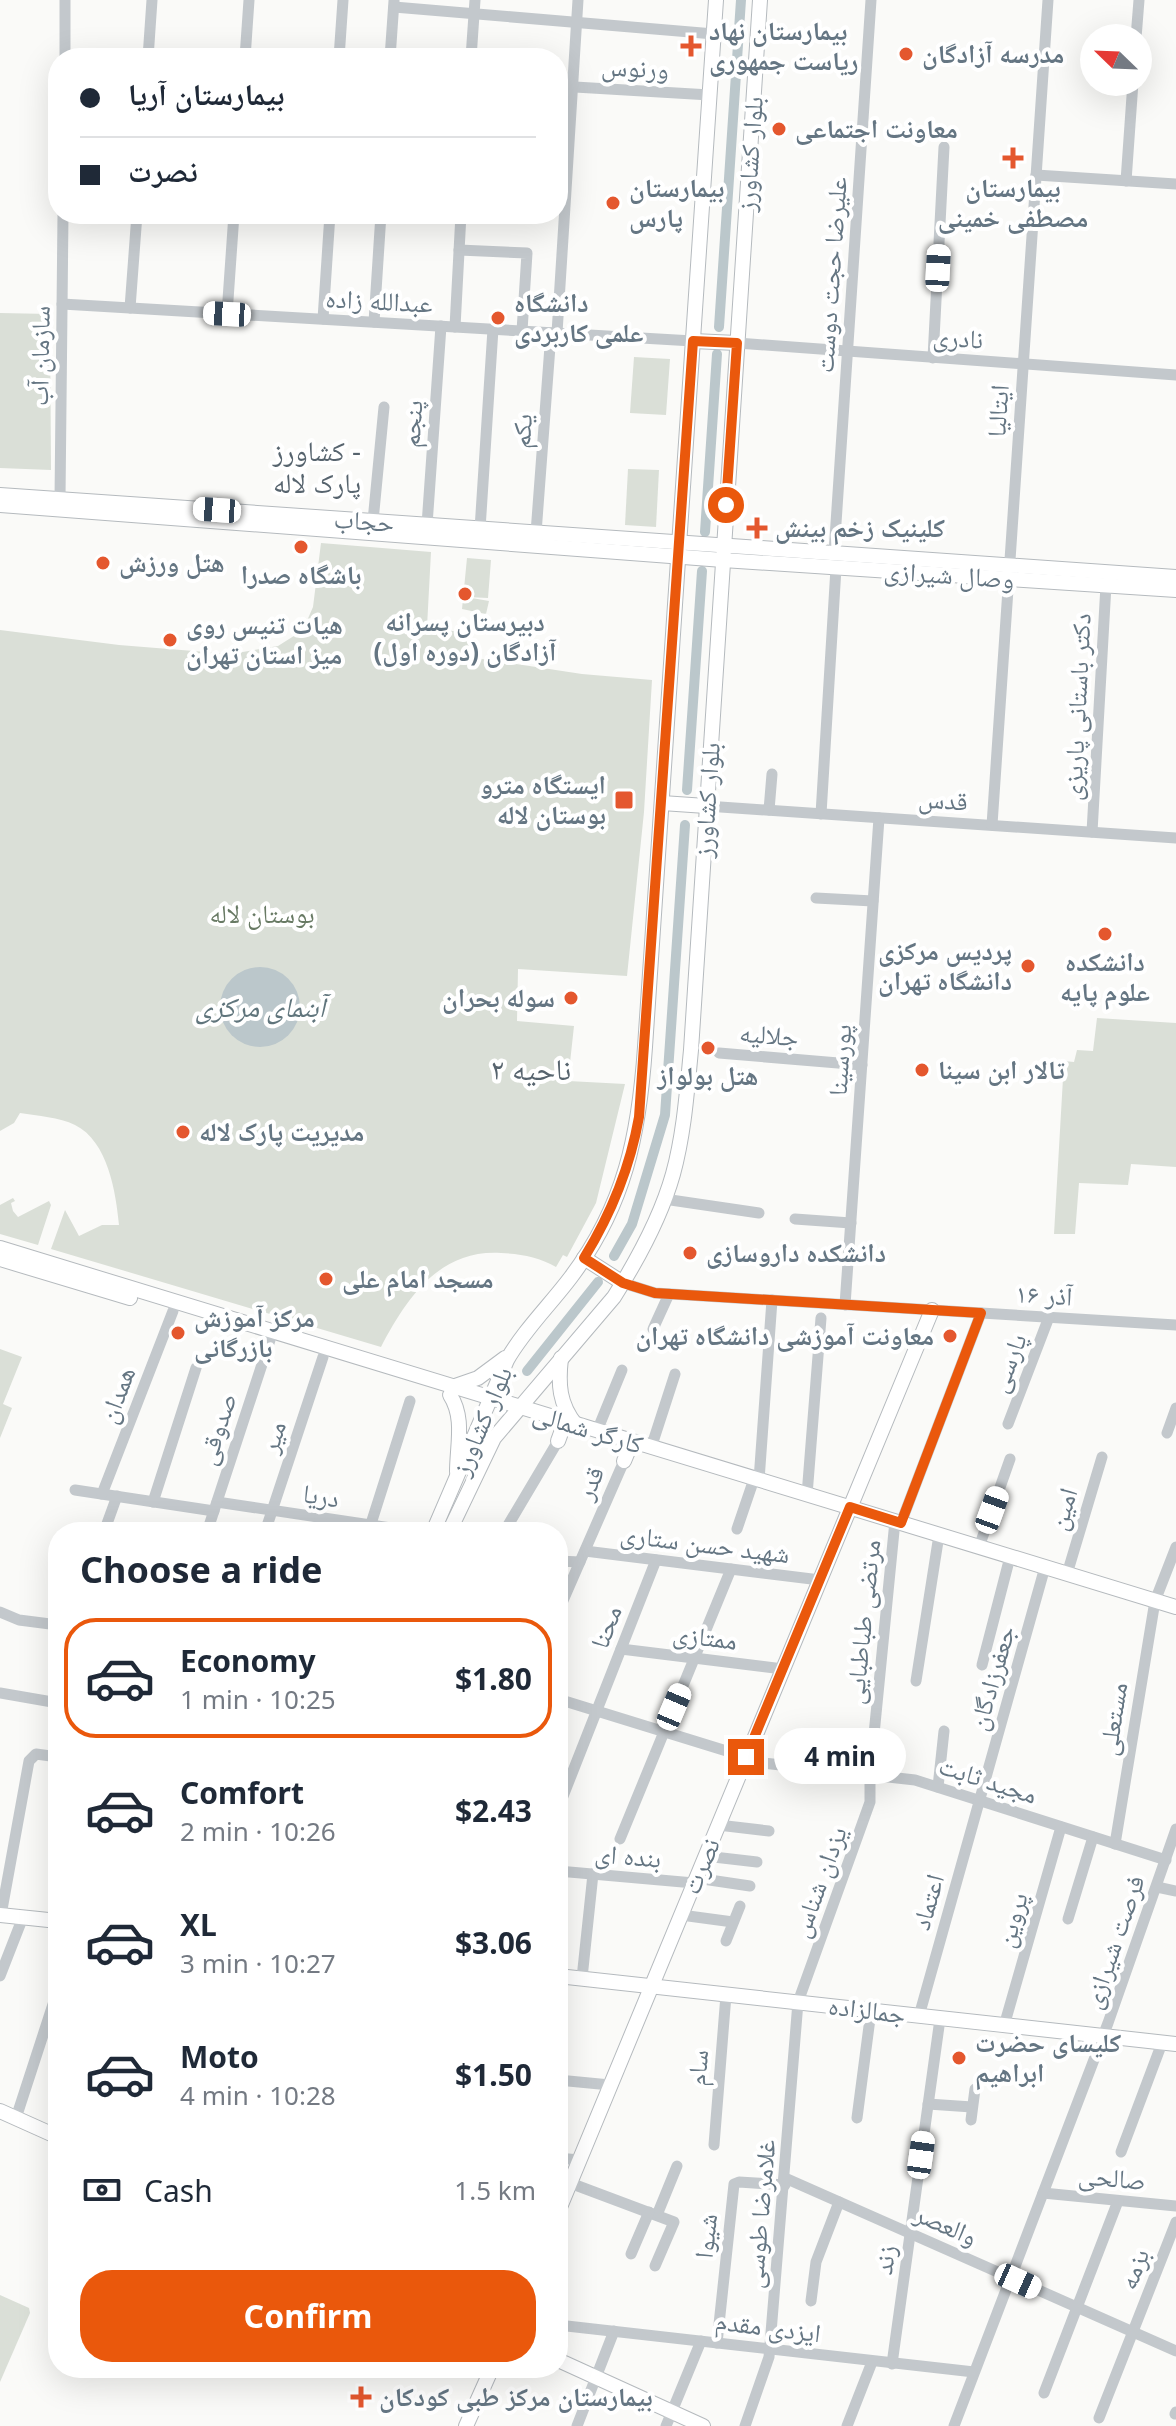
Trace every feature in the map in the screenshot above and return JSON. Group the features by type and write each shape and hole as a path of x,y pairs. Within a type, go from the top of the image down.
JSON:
{"main road":[{"name":"بلوار کشاورز","path":"438,1522 511,1353 584,1258 604,1226 622,1183 639,1117 716,0"},
{"name":"بلوار کشاورز","path":"454,1522 494,1438 623,1283 664,1199 678,1150 688,1087 760,0"},
{"path":"693,341 737,343"},
{"name":"حجاب","path":"0,495 60,504 723,553"},
{"name":"حجاب","path":"0,505 60,504"},
{"name":"حجاب","path":"344,525 373,521 427,525 479,535"},
{"name":"وصال شیرازی","path":"723,553 1106,578 1176,577"},
{"name":"وصال شیرازی","path":"1106,578 1176,590"},
{"path":"662,803 706,806"},
{"path":"0,1248 174,1307"},
{"path":"584,1258 623,1283"},
{"path":"0,1259 174,1307"},
{"name":"کارگر شمالی","path":"174,1307 756,1479 807,1495 847,1514 898,1522 1176,1607"},
{"name":"نصرت","path":"568,2188 932,1310"},
{"path":"457,1480 460,1418 451,1391 478,1378 511,1353"},
{"path":"558,1441 571,1423 561,1399 561,1358"},
{"path":"624,1461 632,1442"},
{"path":"0,1915 48,1920"},
{"name":"جمالزاده","path":"568,1977 1169,2044"},
{"path":"0,2111 48,2132"},
{"path":"568,2364 669,2419 703,2426"},
{"path":"466,2426 488,2378"}],"street":[{"path":"65,0 65,48"},
{"path":"149,48 152,0"},
{"path":"246,48 249,0"},
{"path":"340,48 343,0"},
{"path":"472,48 475,0"},
{"name":"یکم","path":"568,142 578,0"},
{"name":"علیرضا حجت دوست","path":"821,814 871,0"},
{"name":"ایتالیا","path":"992,825 1048,0"},
{"path":"1137,24 1139,0"},
{"path":"391,48 394,4 474,14 714,34"},
{"name":"ورنوس","path":"568,87 710,95"},
{"path":"1126,181 1132,96"},
{"path":"933,358 944,147"},
{"path":"1036,175 1176,184"},
{"name":"سازمان آب","path":"60,504 63,224"},
{"path":"130,308 136,224"},
{"path":"227,314 233,224"},
{"path":"323,319 329,224"},
{"path":"374,322 380,224"},
{"path":"455,327 460,224"},
{"name":"یکم","path":"536,539 562,224"},
{"path":"459,250 527,253 522,331"},
{"name":"عبدالله زاده","path":"62,304 693,341"},
{"name":"پنجم","path":"427,525 441,326"},
{"path":"479,535 493,329"},
{"name":"نادری","path":"737,343 1176,375"},
{"path":"373,521 384,407"},
{"name":"دکتر باستانی پاریزی","path":"1092,832 1106,578"},
{"path":"769,810 772,774"},
{"name":"قدس","path":"706,806 1176,838"},
{"name":"پورسینا","path":"845,1305 879,818"},
{"path":"816,898 873,901"},
{"name":"جلالیه","path":"719,1053 862,1065"},
{"path":"664,1199 759,1213"},
{"path":"795,1219 851,1223"},
{"name":"۱۶ آذر","path":"623,1283 655,1293 1176,1325"},
{"path":"653,1329 669,1294"},
{"path":"737,1529 756,1479 772,1300"},
{"name":"همدان","path":"102,1494 174,1307"},
{"name":"مرتضی طباطبایی","path":"870,1775 898,1522 981,1313"},
{"name":"پارسی","path":"1008,1424 1049,1317"},
{"path":"807,1495 821,1318"},
{"name":"صدوقی","path":"210,1522 271,1336"},
{"name":"میر","path":"268,1522 325,1353"},
{"path":"153,1502 196,1368"},
{"path":"597,1431 622,1370"},
{"path":"651,1448 675,1374"},
{"path":"371,1522 410,1401"},
{"path":"1167,1433 1176,1408"},
{"path":"510,1522 558,1441"},
{"name":"امین","path":"1067,1574 1102,1457"},
{"path":"979,1547 1010,1459"},
{"name":"قدر","path":"568,1589 624,1461"},
{"name":"دریا","path":"75,1490 153,1502 272,1511 338,1522"},
{"path":"108,1522 117,1496"},
{"path":"320,1518 322,1522"},
{"path":"916,1681 939,1535"},
{"name":"مستعلی","path":"1115,1844 1155,1601 1176,1547"},
{"name":"شهید حسن ستاری","path":"568,1559 582,1557 656,1560 820,1580"},
{"path":"982,1665 1010,1557"},
{"name":"محنا","path":"568,1784 656,1560"},
{"name":"جعفرزادگان","path":"980,1800 1045,1567"},
{"path":"620,1839 731,1569"},
{"path":"0,1612 14,1619 48,1624"},
{"name":"ممتازی","path":"621,1649 783,1669"},
{"path":"0,1693 48,1701"},
{"name":"مجید ثابت","path":"568,1702 746,1759 915,1780 1166,1860"},
{"path":"938,1787 944,1731"},
{"path":"0,1915 29,1761 32,1756 48,1755"},
{"name":"یزدان شناس","path":"798,2002 868,1809 870,1775"},
{"name":"اعتماد","path":"919,2016 980,1800"},
{"path":"718,1825 769,1831"},
{"name":"پروین","path":"1004,2026 1061,1827"},
{"name":"فرصت شیرازی","path":"954,2426 1103,2037 1176,1829"},
{"path":"1068,1919 1093,1837"},
{"path":"705,1856 757,1862"},
{"name":"بنده ای","path":"568,1872 750,1886"},
{"path":"582,1978 593,1874"},
{"path":"1157,1887 1176,1891"},
{"path":"726,1941 740,1906"},
{"path":"681,1915 733,1922"},
{"path":"0,1976 23,1917"},
{"name":"سام","path":"714,2145 726,1995"},
{"name":"غلامرضا طوسی","path":"745,2426 770,2349 798,2002"},
{"path":"857,2118 871,2011"},
{"name":"زند","path":"892,2364 940,2019"},
{"path":"16,2118 48,2020"},
{"path":"1121,2152 1169,2044"},
{"path":"568,2081 610,2085"},
{"path":"928,2104 972,2114 975,2089"},
{"path":"568,2159 579,2160"},
{"path":"631,2254 677,2166"},
{"name":"والعصر","path":"785,2182 911,2233 1176,2351"},
{"name":"شیوا","path":"717,2343 734,2184 785,2182"},
{"path":"570,2183 674,2222 655,2266"},
{"name":"صالحی","path":"1043,2193 1176,2206"},
{"path":"1044,2393 1118,2201"},
{"path":"811,2301 816,2262 839,2202"},
{"name":"بزمه","path":"1099,2418 1176,2222"},
{"name":"ایزدی مقدم","path":"568,2326 974,2372"},
{"path":"577,2426 614,2331"},
{"path":"669,2419 701,2341"},
{"path":"847,2426 872,2362"}],"green space":[{"path":"0,313 50,314 51,470 0,468"},
{"path":"634,357 670,359 666,415 630,413"},
{"path":"628,469 659,470 656,527 625,525"},
{"name":"بوستان لاله","path":"321,543 431,552 427,627 472,634 469,657 582,674 652,680 644,812 627,976 518,969 517,1021 574,1026 568,1081 625,1084 596,1203 567,1257 563,1255 556,1267 530,1257 501,1253 479,1254 442,1268 414,1295 381,1347 51,1249 65,1210 79,1236 102,1225 119,1225 116,1198 103,1155 86,1133 75,1125 55,1118 20,1113 14,1123 0,1131 0,630 119,645 231,654 278,646 297,634 313,607"},
{"path":"467,558 491,560 488,598 466,597 489,601 486,614 462,609"},
{"path":"1097,1018 1176,1023 1176,1167 1131,1164 1128,1185 1079,1183 1075,1234 1054,1234 1064,1061 1074,1062 1077,1050 1093,1051"},
{"path":"13,1198 13,1211 18,1217 49,1201 51,1205 38,1245 0,1234 0,1205"},
{"path":"0,1349 22,1357 3,1404 12,1408 0,1438"},
{"path":"0,2295 29,2308 30,2313 0,2382"}],"water":[{"name":"آبنمای مرکزی","path":"252,967 268,967 289,978 300,999 300,1015 289,1036 268,1047 252,1047 238,1041 226,1029 220,1015 220,999 226,985 238,973"}],"waterway":[{"path":"719,327 741,0"},
{"path":"705,532 717,354"},
{"path":"687,790 702,571"},
{"path":"614,1256 632,1224 665,1115 685,825"},
{"path":"527,1371 598,1282"}],"place":[{"name":"بیمارستان نهاد ریاست جمهوری","path":"691,46"},
{"name":"مدرسه آزادگان","path":"906,54"},
{"name":"معاونت اجتماعی","path":"779,129"},
{"name":"بیمارستان مصطفی خمینی","path":"1013,158"},
{"name":"بیمارستان پارس","path":"613,203"},
{"name":"دانشگاه علمی کاربردی","path":"498,318"},
{"name":"کلینیک زخم بینش","path":"757,528"},
{"name":"باشگاه صدرا","path":"301,547"},
{"name":"هتل ورزش","path":"103,563"},
{"name":"دبيرستان پسرانه آزادگان (دوره اول)","path":"465,594"},
{"name":"هیات تنیس روی میز استان تهران","path":"170,640"},
{"name":"ایستگاه مترو بوستان لاله","path":"624,800"},
{"name":"دانشکده علوم پایه","path":"1105,934"},
{"name":"پردیس مرکزی دانشگاه‌ تهران","path":"1028,966"},
{"name":"سوله بحران","path":"571,998"},
{"name":"هتل بولواز","path":"708,1048"},
{"name":"تالار ابن سینا","path":"922,1070"},
{"name":"مدیریت پارک لاله","path":"183,1132"},
{"name":"دانشکده داروسازی","path":"690,1253"},
{"name":"مسجد امام علی","path":"326,1279"},
{"name":"مرکز آموزش بازرگانی","path":"178,1333"},
{"name":"معاونت آموزشی دانشگاه تهران","path":"950,1336"},
{"name":"کلیسای حضرت ابراهیم","path":"959,2058"},
{"name":"بیمارستان مرکز طبی کودکان","path":"361,2397"}],"district":[{"name":"کشاورز - پارک لاله","path":"317,467"},
{"name":"ناحیه ۲","path":"531,1070"}],"route":[{"path":"726,505 737,343 693,341 639,1117 629,1162 616,1198 604,1226 584,1258 623,1283 655,1293 981,1313 901,1523 850,1507 746,1757"}]}
